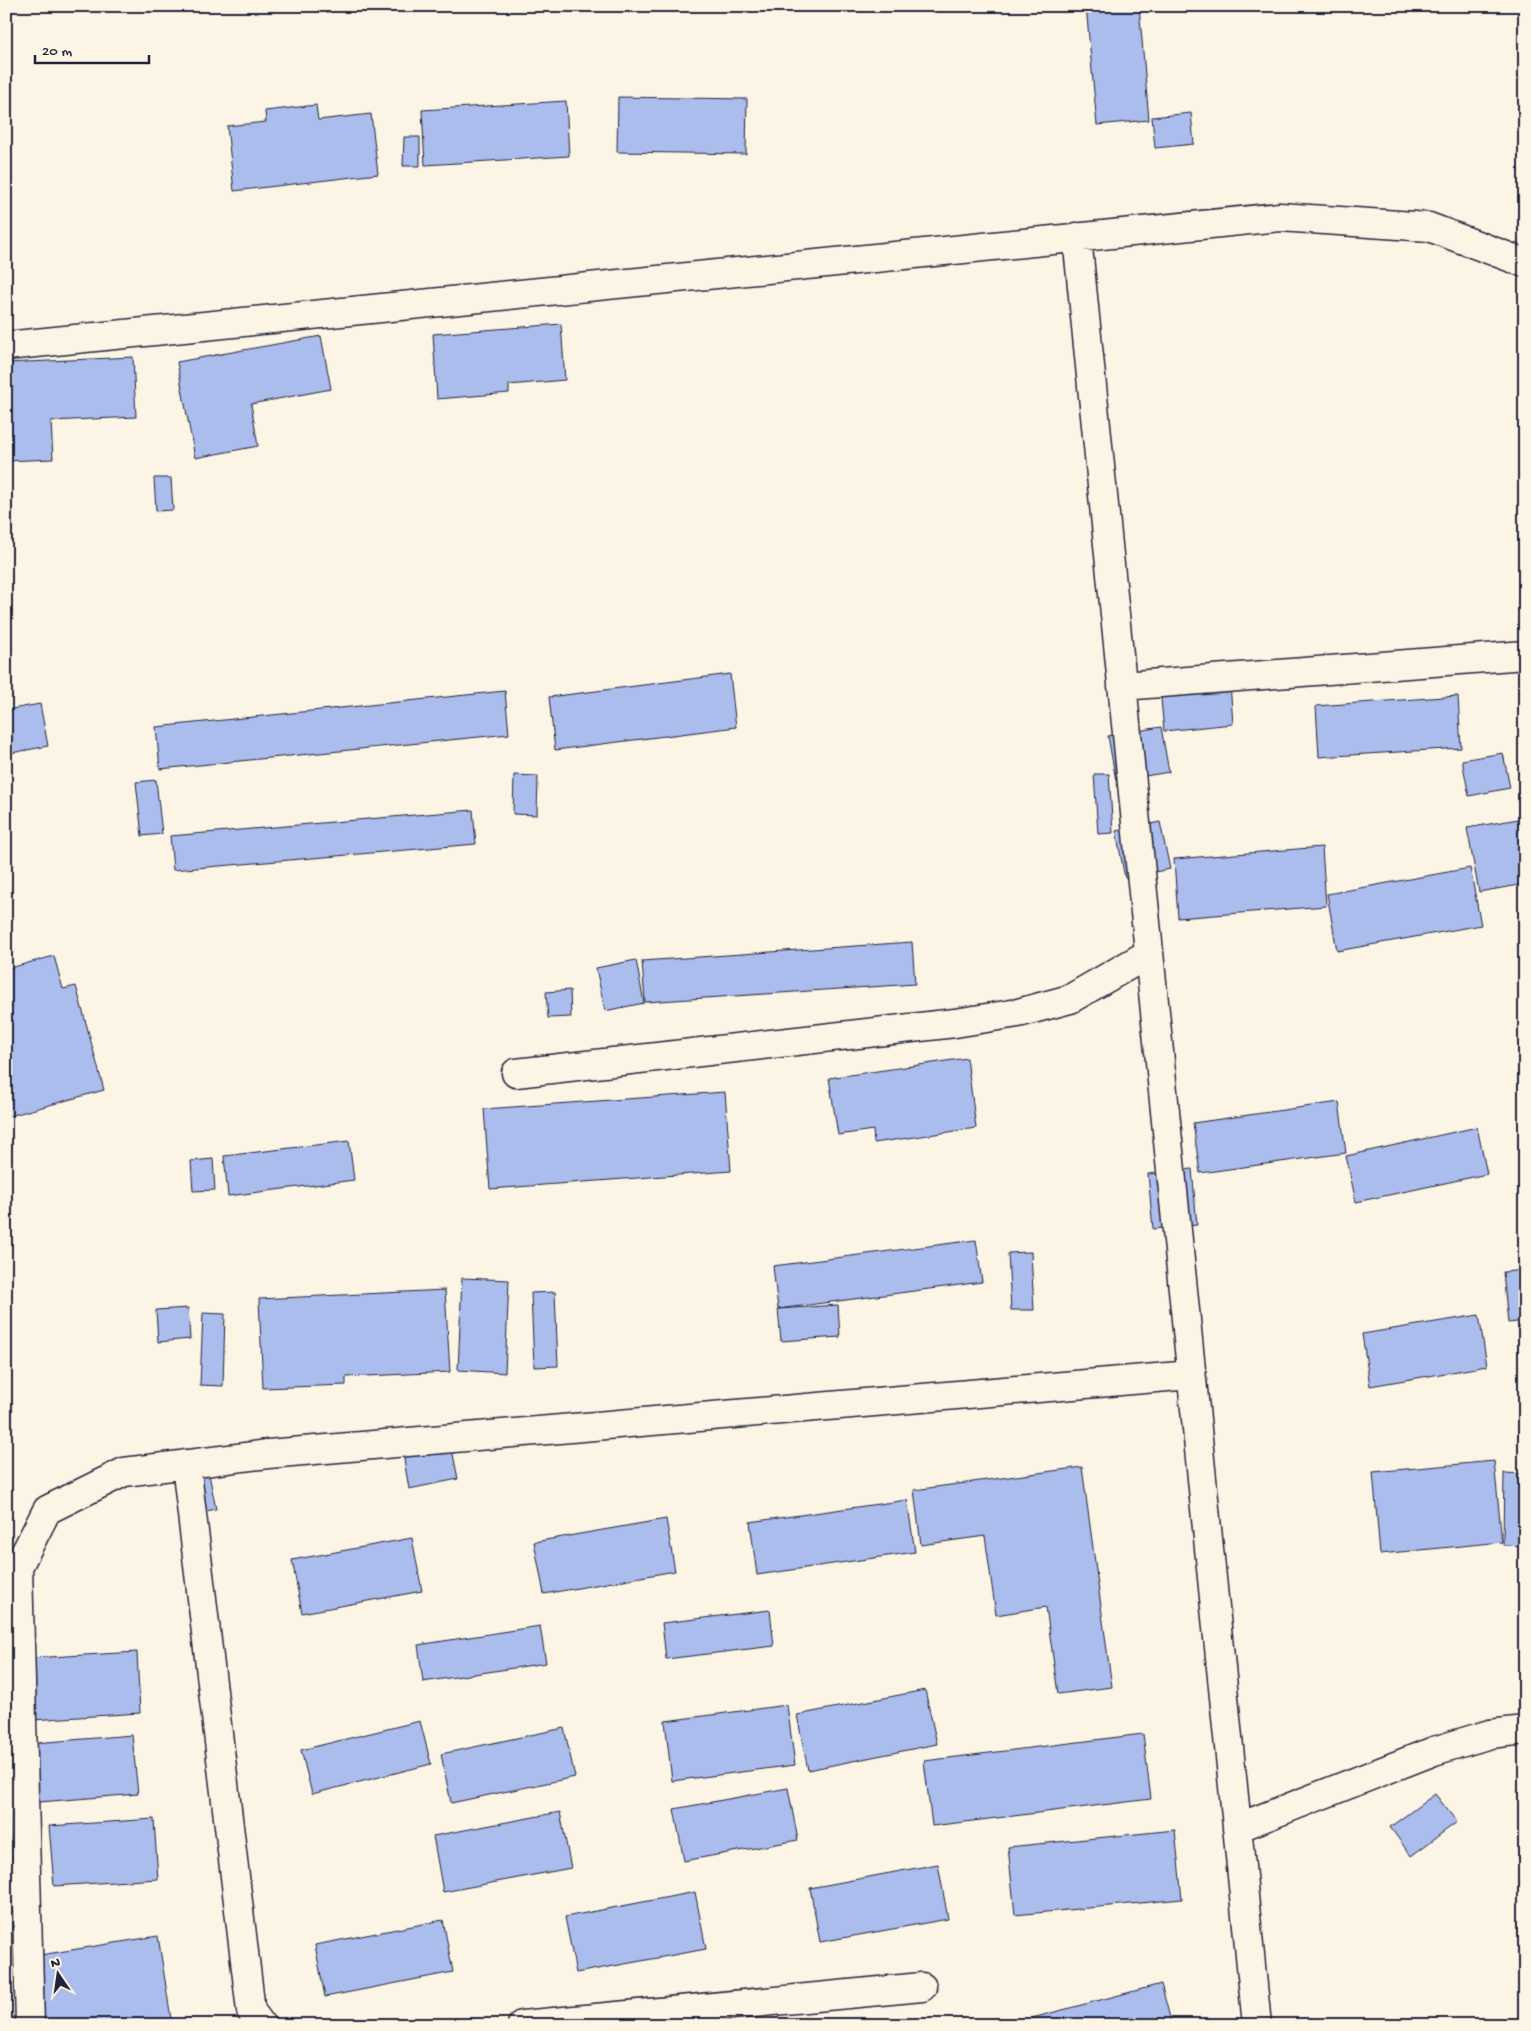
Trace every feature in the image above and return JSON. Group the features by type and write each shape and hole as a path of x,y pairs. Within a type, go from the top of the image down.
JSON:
{"street":[{"path":"6,346 1280,218 1429,227 1525,263"},
{"path":"1077,237 1257,2025"},
{"path":"1122,686 1525,656"},
{"path":"516,1073 955,1023 1018,1013 1070,999 1148,954"},
{"path":"30,2025 18,1567 47,1510 124,1472 268,1454 1191,1375"},
{"path":"186,1464 251,2011 261,2025"},
{"path":"1237,1828 1434,1751 1490,1734 1525,1730"},
{"path":"522,2025 922,1987"}],"building":[{"path":"1086,6 1139,6 1149,120 1097,125"},
{"path":"618,97 747,99 746,154 617,152"},
{"path":"566,101 569,156 425,165 422,110"},
{"path":"316,105 318,120 371,114 378,174 234,191 227,126 266,122 265,111"},
{"path":"1191,113 1194,144 1155,148 1152,117"},
{"path":"404,137 420,137 420,166 403,166"},
{"path":"561,324 565,380 509,385 509,393 437,399 433,334"},
{"path":"321,336 331,389 251,404 258,446 195,458 177,362"},
{"path":"133,357 136,417 51,421 53,459 6,461 6,363"},
{"path":"154,478 171,478 173,510 156,511"},
{"path":"730,674 736,727 555,750 549,697"},
{"path":"1230,683 1233,724 1164,731 1160,689"},
{"path":"505,691 509,734 160,769 156,727"},
{"path":"1458,696 1461,748 1319,757 1316,706"},
{"path":"40,704 48,746 6,754 6,710"},
{"path":"1161,727 1169,772 1116,781 1108,736"},
{"path":"1503,753 1510,788 1469,796 1462,760"},
{"path":"1094,774 1109,774 1113,833 1098,834"},
{"path":"514,775 538,776 537,815 513,814"},
{"path":"156,780 162,834 142,836 136,782"},
{"path":"473,810 476,844 173,870 170,836"},
{"path":"1518,819 1525,856 1525,884 1479,892 1467,828"},
{"path":"1160,822 1170,869 1125,878 1116,831"},
{"path":"1322,847 1326,906 1178,918 1174,859"},
{"path":"1470,868 1481,925 1337,951 1327,894"},
{"path":"912,942 915,984 645,1002 642,961"},
{"path":"54,956 63,989 76,986 104,1090 6,1117 6,969"},
{"path":"636,960 644,1003 605,1011 596,968"},
{"path":"570,990 571,1017 548,1018 546,992"},
{"path":"967,1058 976,1128 874,1143 873,1130 838,1135 829,1078"},
{"path":"725,1092 731,1171 490,1189 484,1109"},
{"path":"1339,1102 1346,1153 1200,1173 1193,1123"},
{"path":"1477,1127 1487,1174 1356,1202 1346,1156"},
{"path":"349,1141 354,1180 228,1196 224,1156"},
{"path":"213,1159 215,1190 193,1191 191,1161"},
{"path":"1192,1169 1197,1225 1153,1229 1148,1174"},
{"path":"976,1240 982,1282 778,1309 773,1266"},
{"path":"1031,1252 1034,1310 1011,1310 1008,1253"},
{"path":"1525,1270 1525,1321 1508,1323 1503,1272"},
{"path":"462,1278 509,1280 505,1373 458,1370"},
{"path":"445,1290 450,1372 346,1377 346,1385 263,1388 259,1299"},
{"path":"555,1292 558,1366 534,1367 531,1293"},
{"path":"838,1305 840,1337 781,1341 778,1309"},
{"path":"188,1308 190,1339 158,1342 156,1310"},
{"path":"203,1313 225,1314 223,1386 200,1385"},
{"path":"1479,1315 1487,1366 1370,1386 1362,1334"},
{"path":"449,1434 458,1479 409,1489 401,1442"},
{"path":"206,1459 216,1509 186,1515"},
{"path":"1494,1461 1502,1542 1380,1554 1373,1472"},
{"path":"1082,1467 1112,1687 1058,1694 1046,1607 996,1615 985,1536 921,1545 914,1490"},
{"path":"1504,1473 1525,1474 1525,1546 1503,1545"},
{"path":"907,1500 915,1552 757,1575 750,1522"},
{"path":"666,1519 675,1571 544,1594 534,1542"},
{"path":"412,1538 422,1591 302,1613 292,1560"},
{"path":"770,1610 774,1646 666,1659 662,1623"},
{"path":"540,1626 546,1663 423,1682 418,1645"},
{"path":"137,1652 140,1713 17,1721 14,1659"},
{"path":"925,1690 937,1744 808,1770 797,1715"},
{"path":"787,1705 795,1765 672,1781 665,1721"},
{"path":"420,1721 431,1764 312,1794 301,1750"},
{"path":"564,1728 575,1777 451,1803 441,1754"},
{"path":"1143,1734 1151,1799 932,1826 924,1761"},
{"path":"132,1735 138,1794 27,1803 23,1744"},
{"path":"788,1788 798,1840 684,1861 674,1809"},
{"path":"1435,1794 1457,1822 1411,1856 1390,1827"},
{"path":"560,1812 571,1868 443,1892 433,1836"},
{"path":"154,1819 158,1879 54,1886 49,1826"},
{"path":"1175,1830 1182,1899 1015,1915 1008,1847"},
{"path":"938,1864 948,1919 820,1942 810,1888"},
{"path":"695,1892 706,1949 576,1973 565,1917"},
{"path":"443,1920 453,1972 325,1997 315,1945"},
{"path":"158,1936 172,2025 45,2025 34,1956"},
{"path":"1161,1984 1172,2025 1034,2025 1032,2018"}]}
